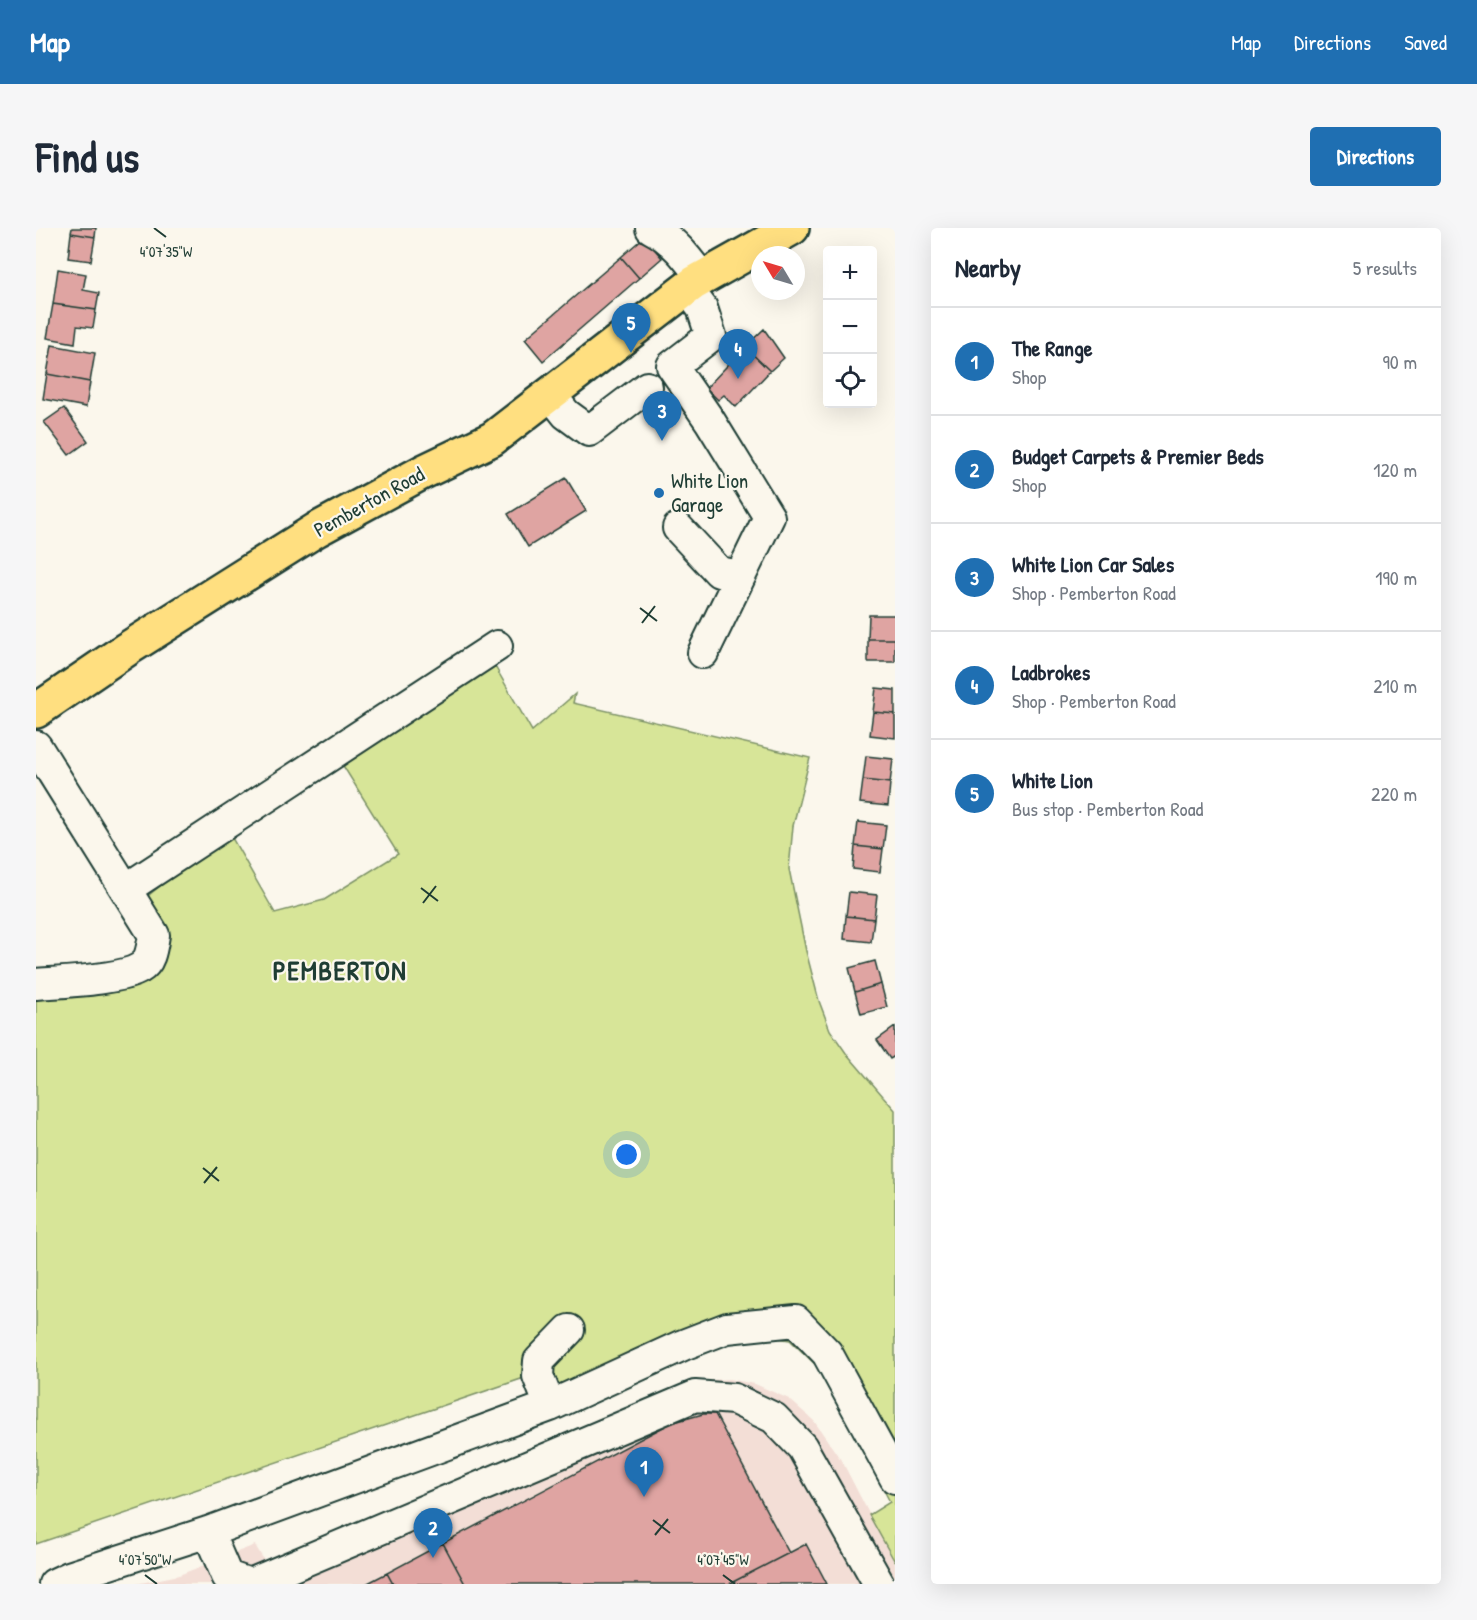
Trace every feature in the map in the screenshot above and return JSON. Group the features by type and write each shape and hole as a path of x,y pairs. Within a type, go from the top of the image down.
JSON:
{"main road":[{"name":"Pemberton Road","path":"36,711 137,643 316,530 423,472 492,439 694,283 792,228"}],"street":[{"path":"651,228 684,253 711,336 672,366 710,421 769,517 702,653"},
{"path":"550,394 566,414 589,431 647,387"},
{"path":"678,528 720,572 740,576"},
{"path":"126,889 497,646"},
{"path":"36,746 154,935 152,953 141,968 111,976 36,984"},
{"path":"54,1584 69,1577 207,1533 550,1406 683,1345 728,1328 796,1321 827,1353 895,1478"},
{"path":"550,1406 538,1376 539,1361 569,1330"},
{"path":"207,1533 227,1576 250,1584 695,1396 734,1399 774,1418 795,1439 802,1447 879,1584"}],"shaded area":[{"path":"729,1379 755,1384 789,1399 814,1421 843,1463 895,1564 895,1584 136,1584 179,1575 255,1545 264,1560 694,1381"}],"green space":[{"path":"489,656 532,731 575,694 573,703 810,758 793,826 789,869 806,951 819,1001 830,1030 846,1053 895,1110 895,1562 869,1515 890,1502 823,1372 790,1340 748,1334 678,1359 558,1416 527,1377 36,1544 36,999 139,984 144,899 228,831 275,913 324,900 398,854 337,756"}],"building":[{"path":"72,228 96,228 95,237 71,233"},
{"path":"71,233 95,237 91,261 68,258"},
{"path":"644,237 662,258 639,278 621,257"},
{"path":"621,257 639,278 543,361 525,339"},
{"path":"58,269 86,274 83,290 99,293 96,310 53,304"},
{"path":"53,304 96,310 93,328 77,326 75,343 47,338"},
{"path":"764,329 784,358 770,371 745,347"},
{"path":"52,345 95,353 90,382 47,374"},
{"path":"745,347 770,371 736,407 724,395 718,400 706,388"},
{"path":"47,374 90,382 86,407 43,399"},
{"path":"64,408 88,441 69,455 44,422"},
{"path":"566,478 586,511 528,547 508,514"},
{"path":"869,615 895,615 895,639 868,639"},
{"path":"868,639 895,639 895,662 868,662"},
{"path":"876,688 895,690 895,714 873,712"},
{"path":"873,712 895,714 895,738 870,735"},
{"path":"866,756 893,759 890,783 863,780"},
{"path":"863,780 890,783 888,806 860,803"},
{"path":"858,822 886,825 883,849 855,846"},
{"path":"855,846 883,849 880,872 853,869"},
{"path":"849,892 877,895 874,919 846,916"},
{"path":"846,916 874,919 871,942 844,939"},
{"path":"875,961 881,984 855,992 849,968"},
{"path":"881,984 887,1007 861,1014 855,992"},
{"path":"895,1027 895,1056 890,1059 877,1040"},
{"path":"703,1414 715,1414 789,1553 729,1584 465,1584 443,1543 671,1423"},
{"path":"443,1543 465,1584 393,1584 387,1573"},
{"path":"806,1544 827,1584 729,1584 789,1553"},
{"path":"387,1573 393,1584 366,1584"}],"place":[{"name":"White Lion","path":"631,353"},
{"name":"Ladbrokes","path":"738,379"},
{"name":"White Lion Car Sales","path":"662,441"},
{"name":"White Lion Garage","path":"659,493"},
{"name":"The Range","path":"644,1497"},
{"name":"Budget Carpets & Premier Beds","path":"433,1558"}],"district":[{"name":"PEMBERTON","path":"340,971"}]}
